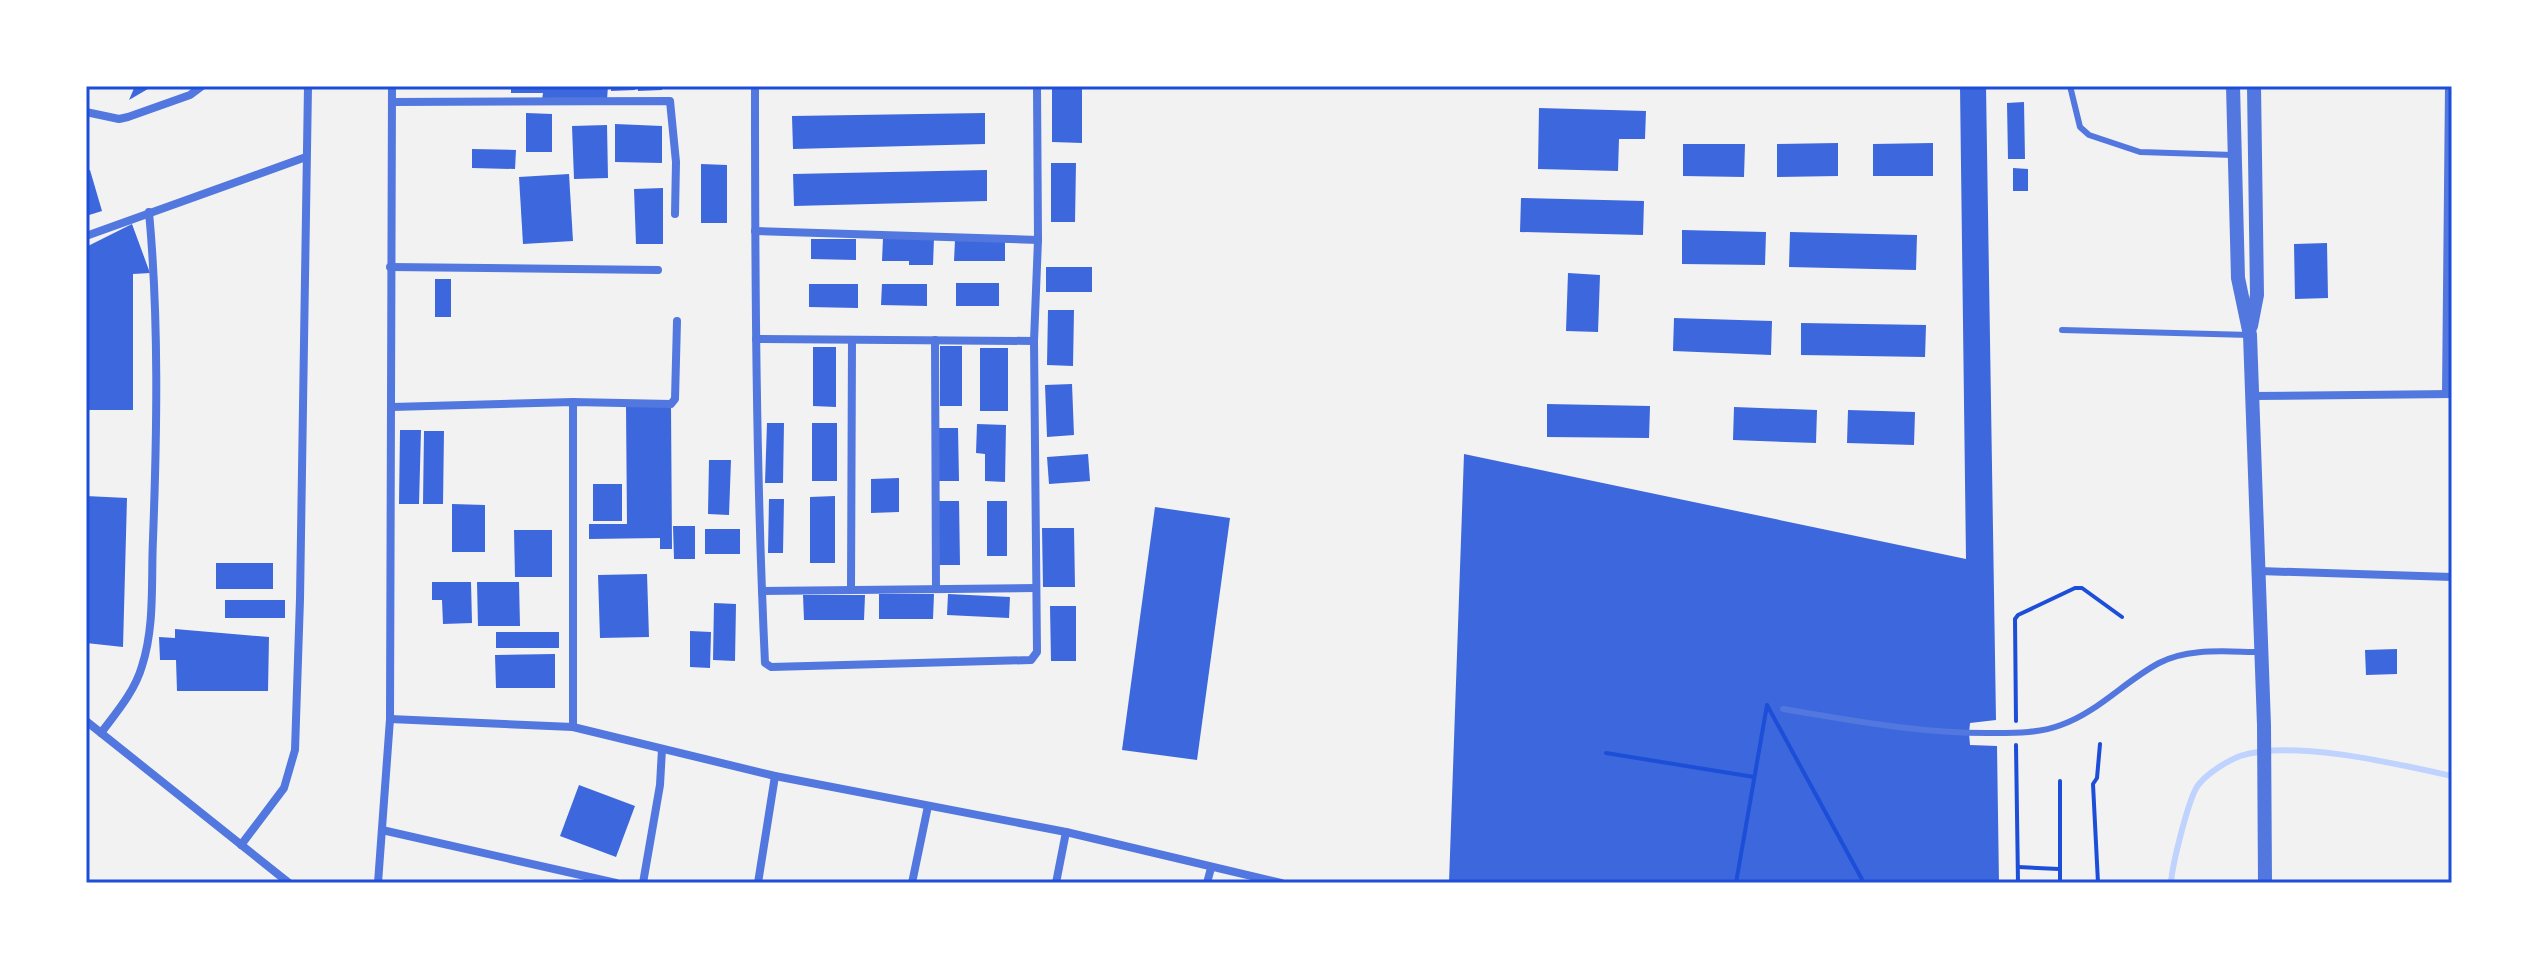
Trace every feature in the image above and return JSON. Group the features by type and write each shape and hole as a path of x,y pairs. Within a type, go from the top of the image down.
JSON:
{"street":[{"path":"86,112 119,119 128,117 190,95 202,86"},
{"path":"241,845 284,788 295,750 301,567 308,86"},
{"path":"380,882 390,719 392,86"},
{"path":"755,86 756,339 762,591 765,663 771,667 1031,660 1037,652 1034,341 1038,240 1037,86"},
{"path":"2233,86 2238,278 2250,335 2265,762 2265,883"},
{"path":"2250,335 2257,295 2254,86"},
{"path":"2252,396 2449,394 2449,86"},
{"path":"392,102 670,101 676,162 675,214"},
{"path":"86,236 306,157"},
{"path":"101,733 126,699 142,668 149,632 155,479 155,270 149,212"},
{"path":"755,231 1038,240"},
{"path":"390,267 658,270"},
{"path":"392,407 573,402 671,404 675,399 677,321"},
{"path":"756,339 1034,341"},
{"path":"851,589 852,340"},
{"path":"935,340 936,589"},
{"path":"573,402 573,727"},
{"path":"2259,571 2452,577"},
{"path":"762,591 1036,588"},
{"path":"390,719 573,727 775,776 1066,832 1281,883"},
{"path":"86,721 289,883"},
{"path":"643,883 660,785 662,749"},
{"path":"758,883 775,776"},
{"path":"912,883 928,806"},
{"path":"382,830 616,883"},
{"path":"1056,883 1066,832"},
{"path":"1207,883 1211,868"}],"lane":[{"path":"2070,86 2080,127 2089,135 2140,152 2235,155"},
{"path":"2062,330 2250,335"},
{"path":"1783,709 1903,729 2033,732 2061,725 2096,708 2162,661 2200,652 2261,652"}],"path":[{"path":"2018,883 2015,619 2075,588 2082,588 2122,617"},
{"path":"1736,883 1767,705 1864,883"},
{"path":"2098,883 2093,784 2097,778 2100,744"},
{"path":"1606,753 1754,777"},
{"path":"2060,781 2060,883"},
{"path":"2018,867 2059,869"}],"building":[{"path":"135,86 153,86 129,100"},
{"path":"511,86 608,86 607,100 542,100 543,93 511,93"},
{"path":"611,86 635,86 635,90 611,91"},
{"path":"638,86 662,86 662,90 638,91"},
{"path":"1052,86 1082,86 1082,143 1052,142"},
{"path":"1960,86 1986,86 1996,720 1970,723 1969,733 1970,745 1997,746 1999,883 1449,883 1464,454 1966,559"},
{"path":"2024,102 2025,159 2008,159 2007,103"},
{"path":"1539,108 1646,111 1645,139 1619,139 1618,171 1538,169"},
{"path":"526,113 552,114 552,152 526,152"},
{"path":"985,113 985,144 793,149 792,116"},
{"path":"615,124 662,126 662,163 615,162"},
{"path":"607,125 608,178 574,179 572,126"},
{"path":"1838,143 1838,176 1777,177 1777,144"},
{"path":"1933,143 1933,176 1873,176 1873,144"},
{"path":"1683,144 1745,144 1744,177 1683,176"},
{"path":"472,149 516,150 515,169 472,168"},
{"path":"1051,163 1076,163 1075,222 1051,222"},
{"path":"701,164 727,165 727,223 701,223"},
{"path":"2013,168 2028,169 2028,191 2013,191"},
{"path":"90,170 102,211 86,216 86,171"},
{"path":"987,170 987,201 794,206 793,174"},
{"path":"569,174 573,241 523,244 519,177"},
{"path":"663,188 663,244 636,244 634,189"},
{"path":"1521,198 1644,201 1643,235 1520,232"},
{"path":"132,224 150,273 133,274 133,410 86,410 86,247"},
{"path":"1682,230 1766,232 1765,265 1682,264"},
{"path":"1790,232 1917,235 1916,270 1789,267"},
{"path":"883,238 934,238 933,265 882,261"},
{"path":"811,239 856,239 856,260 811,259"},
{"path":"955,240 1005,240 1005,261 954,261"},
{"path":"2327,243 2328,298 2295,299 2294,244"},
{"path":"1046,267 1092,267 1092,292 1046,292"},
{"path":"1568,273 1600,275 1598,332 1566,331"},
{"path":"435,279 451,279 451,317 435,317"},
{"path":"956,283 999,283 999,306 956,306"},
{"path":"809,284 858,284 858,308 809,307"},
{"path":"882,284 927,284 927,306 881,305"},
{"path":"1048,310 1074,310 1073,366 1047,365"},
{"path":"1674,318 1772,321 1771,355 1673,351"},
{"path":"1801,323 1926,325 1925,357 1801,355"},
{"path":"940,346 962,346 962,406 940,406"},
{"path":"813,347 836,347 836,407 813,406"},
{"path":"980,348 1008,348 1008,411 980,411"},
{"path":"1072,384 1074,435 1047,437 1045,385"},
{"path":"1547,404 1650,406 1649,438 1547,437"},
{"path":"626,406 671,406 672,549 660,549 660,538 589,539 589,524 627,524"},
{"path":"1734,407 1817,410 1816,443 1733,440"},
{"path":"1848,410 1915,412 1914,445 1847,443"},
{"path":"767,423 784,423 783,483 765,483"},
{"path":"812,423 837,423 837,481 812,481"},
{"path":"977,424 1006,425 1005,482 985,481 985,454 976,453"},
{"path":"938,428 958,428 959,481 938,481"},
{"path":"400,430 421,430 419,504 399,504"},
{"path":"424,431 444,431 443,504 423,504"},
{"path":"1088,454 1090,481 1049,484 1047,457"},
{"path":"709,460 731,460 729,515 708,514"},
{"path":"899,478 899,512 871,513 871,479"},
{"path":"593,484 622,484 622,521 593,521"},
{"path":"86,496 127,498 123,647 86,643"},
{"path":"835,496 835,563 810,563 810,497"},
{"path":"769,499 784,499 783,553 768,553"},
{"path":"939,501 959,501 960,565 939,565"},
{"path":"987,501 1007,501 1007,556 987,556"},
{"path":"452,504 485,505 485,552 452,552"},
{"path":"1155,507 1230,518 1197,760 1122,750"},
{"path":"673,526 695,526 695,559 674,559"},
{"path":"1042,528 1074,528 1075,587 1043,587"},
{"path":"705,529 740,529 740,554 705,554"},
{"path":"514,530 552,530 552,577 515,577"},
{"path":"216,563 273,563 273,589 216,589"},
{"path":"647,574 649,637 600,638 598,575"},
{"path":"432,582 471,582 472,623 443,624 442,600 432,600"},
{"path":"477,582 519,582 520,626 478,626"},
{"path":"879,594 934,594 933,619 879,619"},
{"path":"948,594 1010,597 1009,618 947,615"},
{"path":"803,595 865,595 864,620 804,620"},
{"path":"225,600 285,600 285,618 225,618"},
{"path":"714,603 736,604 735,661 713,660"},
{"path":"1050,606 1076,606 1076,661 1051,661"},
{"path":"175,629 269,637 268,691 177,691 176,660 160,660 159,637 175,638"},
{"path":"690,631 711,632 710,668 690,667"},
{"path":"496,632 559,632 559,648 496,648"},
{"path":"2397,649 2397,674 2366,675 2365,650"},
{"path":"555,654 555,688 496,688 495,655"},
{"path":"579,785 635,806 616,857 560,836"}],"waterway":[{"path":"2171,883 2182,831 2195,791 2212,772 2240,756 2262,751 2316,752 2452,776"}]}
